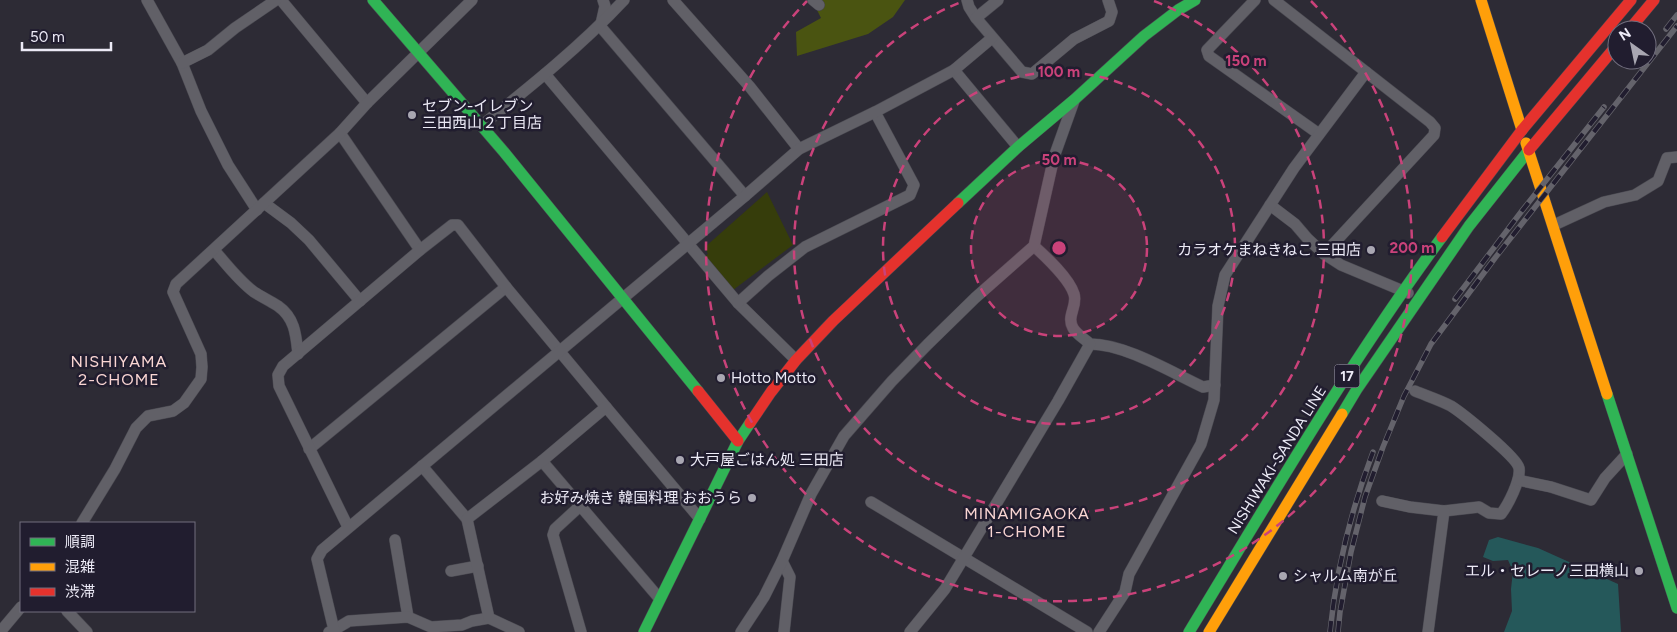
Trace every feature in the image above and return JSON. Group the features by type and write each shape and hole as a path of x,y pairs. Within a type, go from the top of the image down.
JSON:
{"main road":[{"path":"373,0 624,298 738,441"},
{"path":"644,632 738,441 771,392 796,360 833,321 1018,147 1075,99 1177,5 1195,0"},
{"path":"1481,0 1654,542 1677,608"},
{"name":"NISHIWAKI-SANDA LINE","path":"1189,632 1306,440 1403,290 1522,130 1631,0"},
{"path":"1637,20 1654,0"},
{"name":"NISHIWAKI-SANDA LINE","path":"1209,632 1357,389 1418,299 1469,226 1529,150 1607,57"}],"street":[{"path":"147,0 182,63 204,119 228,165 261,207 291,223 360,301"},
{"path":"182,63 208,50 234,28 276,0"},
{"path":"281,0 368,103"},
{"path":"83,522 120,461 136,428 148,416 173,411 184,403 200,379 202,367 201,354 173,292 176,284 340,133 472,0"},
{"path":"600,26 605,6 603,0"},
{"path":"481,126 600,26 624,0"},
{"path":"673,0 750,87 799,149"},
{"path":"967,0 976,18 992,38 1022,72 1032,74 1074,39 1109,21 1112,12 1108,0"},
{"path":"976,18 998,0"},
{"path":"1255,0 1207,50 1209,56 1319,134"},
{"path":"1274,0 1430,122 1434,128 1434,135 1324,254"},
{"path":"600,26 745,196"},
{"path":"489,618 431,630 408,617 348,621 332,631 317,559 322,550 348,527 624,298 799,149 875,112 954,70 992,38"},
{"path":"954,70 1018,147"},
{"path":"1100,632 1125,592 1129,574 1201,444 1214,400 1218,306 1226,274 1294,168 1366,72"},
{"path":"544,74 738,303 796,360"},
{"path":"741,632 764,597 811,494 844,436 892,381 928,344 975,298 1034,246 1054,157 1075,99"},
{"path":"738,303 805,247 910,195 914,185 875,112"},
{"path":"340,133 420,250"},
{"path":"1554,224 1604,202 1635,195 1658,181 1667,158 1677,156"},
{"path":"1270,205 1295,224 1324,254 1341,265 1403,290 1418,299"},
{"path":"348,527 278,386 278,375 283,366 452,225 458,225 506,287 700,519"},
{"path":"1034,246 1053,263 1074,291 1076,300 1070,318 1073,328 1090,344 1098,344 1136,355 1203,387 1215,385"},
{"path":"214,250 236,276 254,292 280,308 291,319 296,331 298,354"},
{"path":"309,449 506,287"},
{"path":"910,632 945,589 1090,344"},
{"path":"1382,501 1410,507 1444,510 1479,507 1490,513 1501,514 1507,506 1518,480 1519,468 1514,460 1479,426 1451,406 1416,391"},
{"path":"467,519 542,461 606,407"},
{"path":"1518,480 1551,487 1591,500 1605,478 1627,454"},
{"path":"542,461 660,598"},
{"path":"422,466 467,519 489,618 501,628 519,632"},
{"path":"871,502 1087,632"},
{"path":"580,506 555,529 553,535 581,632"},
{"path":"1428,632 1444,510"},
{"path":"395,540 408,617"},
{"path":"782,560 790,577 784,632"},
{"path":"451,571 478,566"},
{"path":"0,632 20,608"},
{"path":"68,612 87,632"}],"green space":[{"path":"812,0 905,0 893,17 868,34 797,56 796,32 821,18"},
{"path":"767,192 793,245 733,290 704,257 708,254 705,247"}],"shaded area":[{"path":"1498,537 1538,548 1618,584 1621,632 1504,632 1512,611 1511,589 1513,571 1508,560 1493,561 1483,557 1489,540"}],"railway":[{"path":"1666,29 1677,15"},
{"path":"1338,632 1351,552 1365,497 1404,396 1431,344 1495,258 1677,26"},
{"path":"1455,299 1604,107"},
{"path":"1330,632 1336,586 1345,541 1373,452"}],"traffic: fast":[{"path":"373,0 504,152 698,391"},
{"path":"958,203 1018,147 1075,99 1144,36 1178,10 1195,0"},
{"path":"1342,414 1357,389 1469,226 1529,150"},
{"path":"1189,632 1342,382 1442,237"},
{"path":"1607,394 1677,608"},
{"path":"644,632 738,441 750,423"}],"traffic: slow":[{"path":"1481,0 1522,130"},
{"path":"1526,143 1607,394"},
{"path":"1209,632 1342,414"}],"traffic: jam":[{"path":"1522,130 1631,0"},
{"path":"1637,20 1654,0"},
{"path":"1529,150 1607,57"},
{"path":"1442,237 1522,130"},
{"path":"750,423 796,360 833,321 958,203"},
{"path":"698,391 738,441"}],"place":[{"name":"セブン-イレブン 三田西山２丁目店","path":"412,115"},
{"name":"カラオケまねきねこ 三田店","path":"1371,250"},
{"name":"Hotto Motto","path":"721,378"},
{"name":"大戸屋ごはん処 三田店","path":"680,460"},
{"name":"お好み焼き 韓国料理 おおうら","path":"752,498"},
{"name":"エル・セレーノ三田横山","path":"1639,571"},
{"name":"シャルム南が丘","path":"1283,576"}],"district":[{"name":"NISHIYAMA 2-CHOME","path":"119,370"},
{"name":"MINAMIGAOKA 1-CHOME","path":"1027,522"}]}
